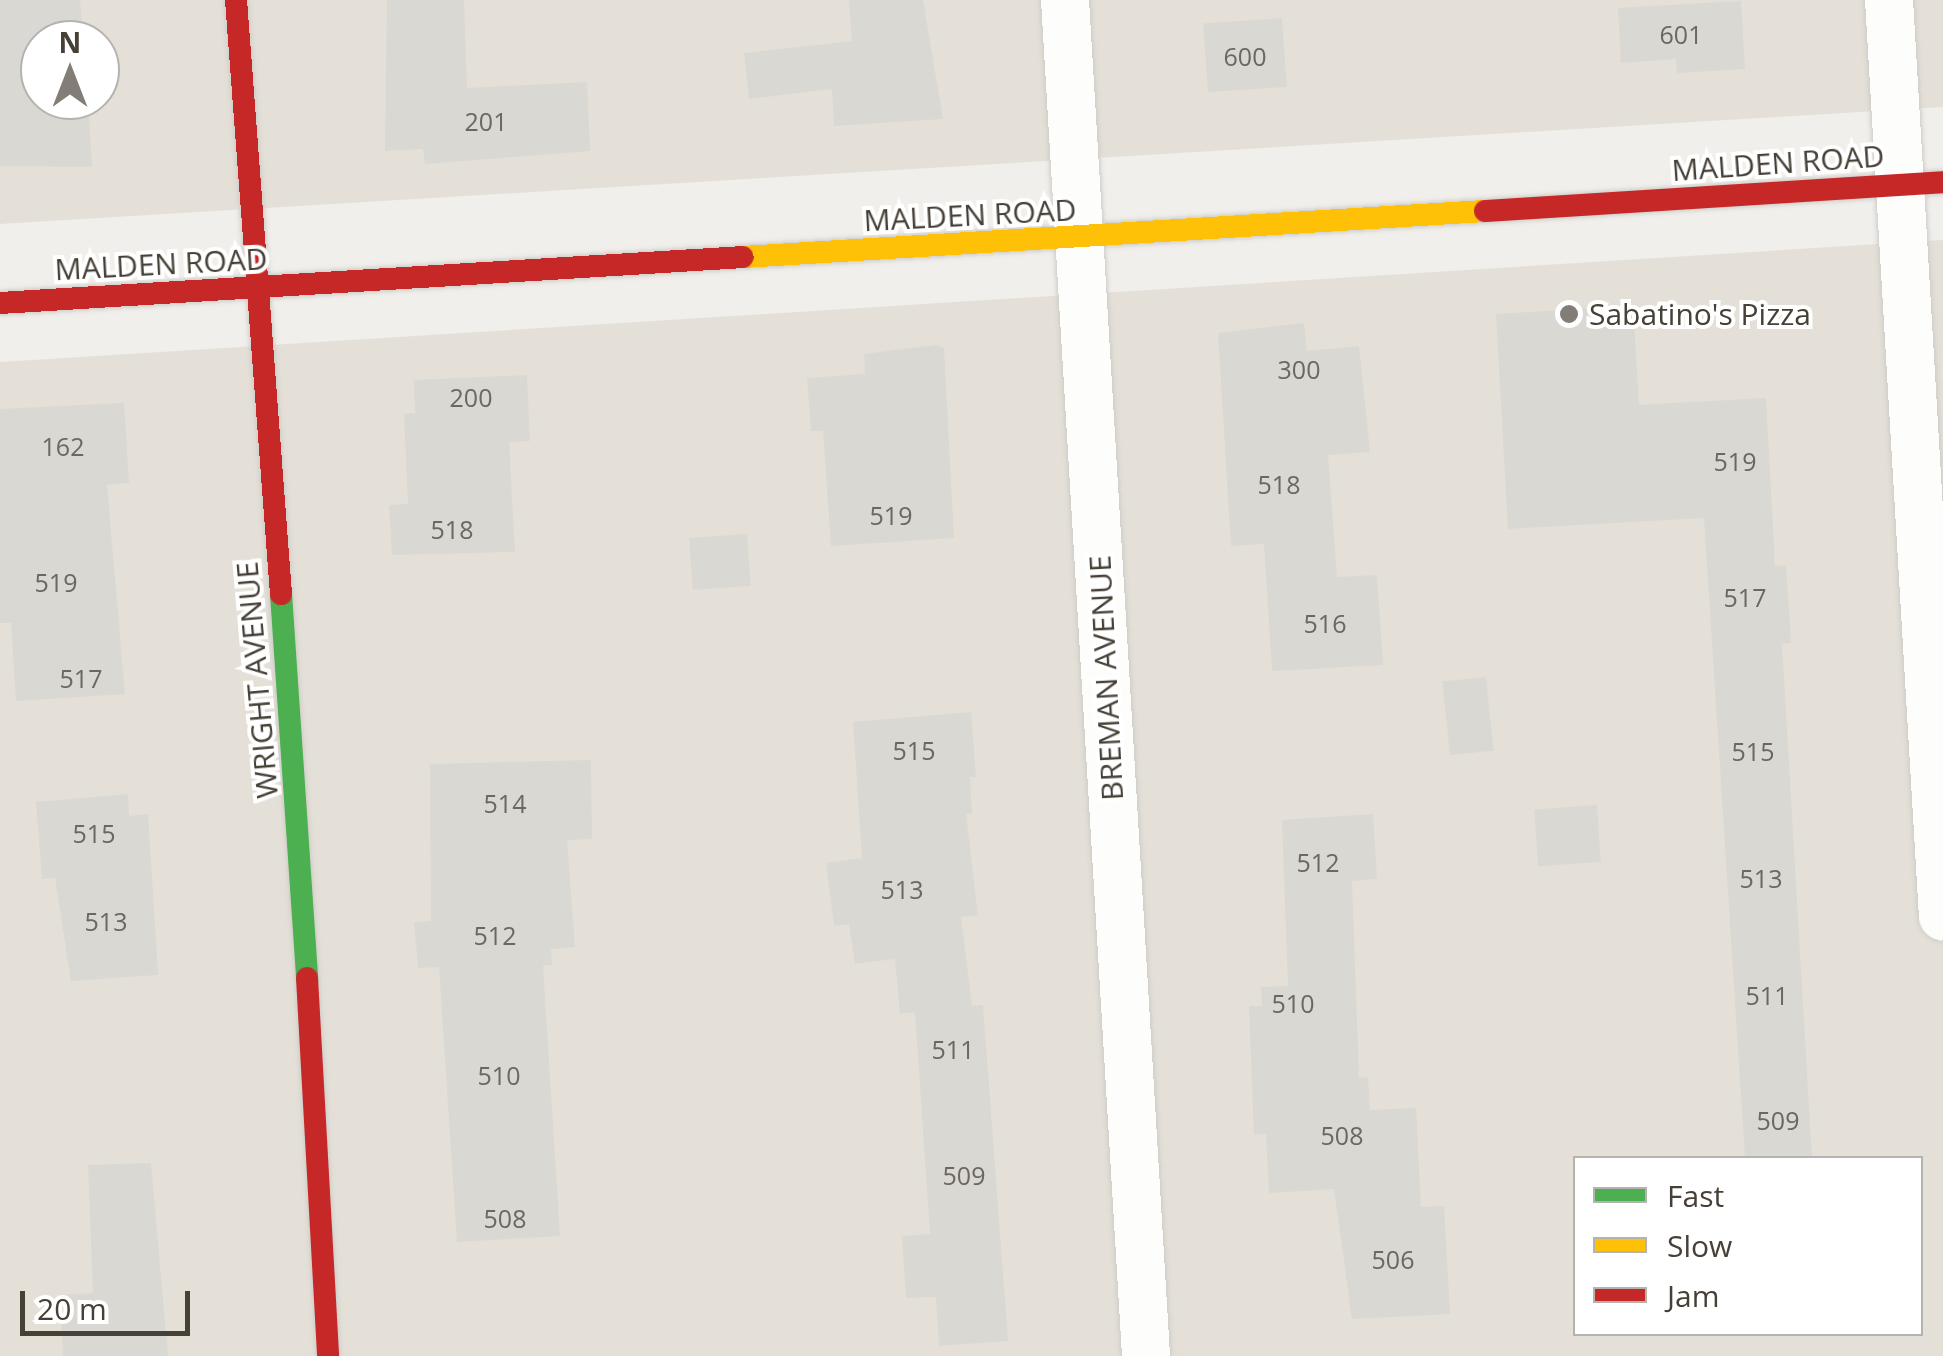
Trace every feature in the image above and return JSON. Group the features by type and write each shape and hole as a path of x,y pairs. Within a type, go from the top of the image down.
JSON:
{"street":[{"name":"WRIGHT AVENUE","path":"236,0 255,288 300,827 328,1356"},
{"name":"BREMAN AVENUE","path":"1065,0 1146,1356"},
{"path":"1889,0 1922,184 1943,916"},
{"name":"MALDEN ROAD","path":"0,304 1922,184"}],"shaded area":[{"path":"0,0 1943,0 1943,107 0,224"},
{"path":"1943,240 1943,1356 0,1356 0,362"}],"building":[{"path":"0,0 80,0 82,20 20,20 20,120 89,120 92,167 0,166"},
{"path":"387,0 464,0 467,88 587,82 590,151 425,164 423,149 385,151"},
{"path":"849,0 923,0 943,119 834,126 832,89 749,99 744,53 852,41"},
{"path":"1741,1 1745,69 1677,73 1676,59 1621,63 1618,8"},
{"path":"1282,18 1287,87 1208,92 1203,24"},
{"path":"1633,306 1639,405 1766,398 1775,566 1786,565 1791,643 1782,644 1812,1156 1745,1156 1704,518 1508,529 1496,314"},
{"path":"1304,323 1307,351 1359,346 1370,452 1328,455 1337,577 1377,575 1383,665 1272,671 1264,544 1231,546 1218,333"},
{"path":"936,345 944,348 954,538 831,546 823,431 811,431 807,378 865,374 864,354"},
{"path":"527,375 530,441 509,442 515,552 392,555 389,505 408,504 404,414 415,413 414,380"},
{"path":"124,403 129,483 107,485 125,694 16,701 11,623 0,623 0,409"},
{"path":"747,534 751,586 693,590 689,538"},
{"path":"1486,677 1494,751 1450,755 1442,682"},
{"path":"971,712 976,777 970,777 972,814 966,814 978,915 961,917 972,1006 983,1005 1008,1341 939,1346 936,1297 906,1298 902,1236 930,1234 915,1012 900,1014 895,959 855,964 849,924 834,926 826,863 862,858 853,722"},
{"path":"591,760 592,839 567,840 575,947 551,949 552,965 543,966 560,1236 457,1242 439,967 418,968 414,922 431,921 430,764"},
{"path":"128,794 129,816 148,814 158,975 71,981 55,878 42,879 36,802"},
{"path":"1597,805 1601,862 1538,866 1534,809"},
{"path":"1373,814 1377,879 1352,881 1359,1078 1368,1077 1370,1110 1416,1108 1421,1207 1444,1206 1450,1314 1352,1319 1334,1189 1269,1193 1266,1134 1254,1135 1249,1006 1262,1006 1261,987 1288,986 1282,820"},
{"path":"151,1163 168,1356 63,1356 60,1295 93,1293 88,1165"}],"traffic: fast":[{"path":"281,594 307,978"}],"traffic: slow":[{"path":"743,257 1485,211"}],"traffic: jam":[{"path":"236,0 281,594"},
{"path":"1485,211 1943,182"},
{"path":"0,303 743,257"},
{"path":"307,978 328,1356"}],"place":[{"name":"Sabatino's Pizza","path":"1569,314"}]}
